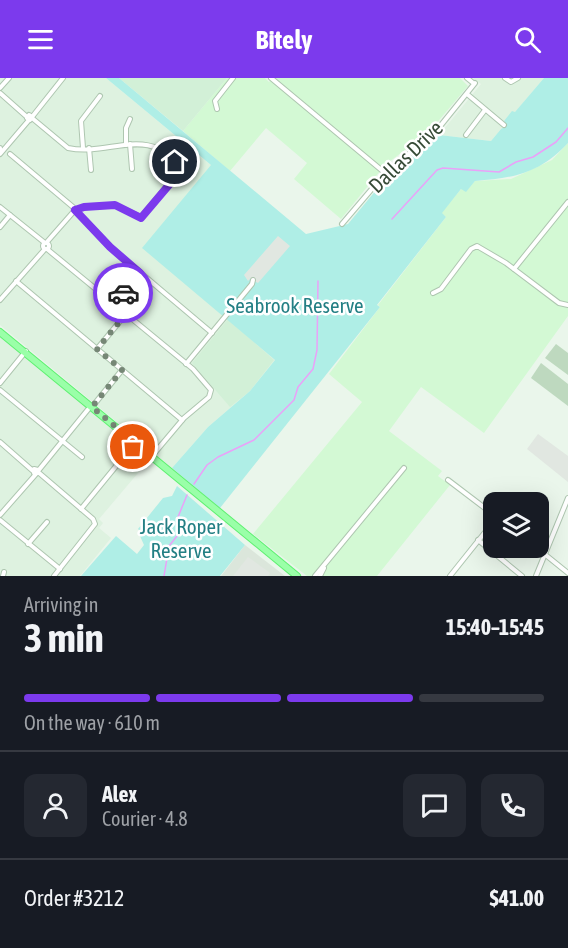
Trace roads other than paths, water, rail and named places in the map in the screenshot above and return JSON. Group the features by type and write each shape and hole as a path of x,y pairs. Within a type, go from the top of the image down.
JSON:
{"main road":[{"path":"0,331 297,576"}],"street":[{"path":"0,300 76,211 87,207 118,206 140,218 180,172 180,166 157,148 146,144 89,148 66,147 0,91 9,78"},
{"path":"63,78 2,149 76,211 110,247 212,333"},
{"path":"217,109 215,100 233,78"},
{"path":"271,78 385,173"},
{"path":"467,78 474,82 480,78"},
{"path":"505,78 511,82 518,78"},
{"name":"Dallas Drive","path":"342,224 385,173 430,137 474,82"},
{"path":"468,92 504,125"},
{"path":"83,148 81,121 100,96"},
{"path":"466,136 485,110"},
{"path":"130,119 125,132 132,169"},
{"path":"89,148 92,170"},
{"path":"514,269 568,202"},
{"path":"0,207 186,364 211,393 182,420 152,457"},
{"path":"0,227 10,215"},
{"path":"433,293 441,289 475,247 482,248 514,269 559,303 568,305"},
{"path":"114,304 140,273"},
{"path":"186,364 253,280"},
{"path":"16,281 182,420"},
{"path":"97,349 126,314"},
{"path":"1,381 25,352"},
{"path":"0,515 122,370"},
{"path":"1,390 82,457"},
{"path":"0,442 94,520 93,529 54,576"},
{"path":"81,509 135,443"},
{"path":"315,576 404,468"},
{"path":"448,480 483,507"},
{"path":"549,544 568,498"},
{"path":"0,520 60,570"},
{"path":"28,544 46,522"},
{"path":"450,576 483,534"},
{"path":"478,540 522,576"},
{"path":"549,557 568,573"},
{"path":"536,576 543,558"},
{"path":"320,576 327,562"}],"waterway":[{"path":"392,219 437,170 443,168 499,172 516,162 533,157 556,142 568,128"},
{"path":"194,484 207,465 218,457 254,440 294,400 298,387 313,369 317,350 318,281"},
{"path":"164,576 169,546 177,536 178,517 187,495"}],"park label":[{"name":"Seabrook Reserve","path":"295,306"},
{"name":"Jack Roper Reserve","path":"181,539"}]}
